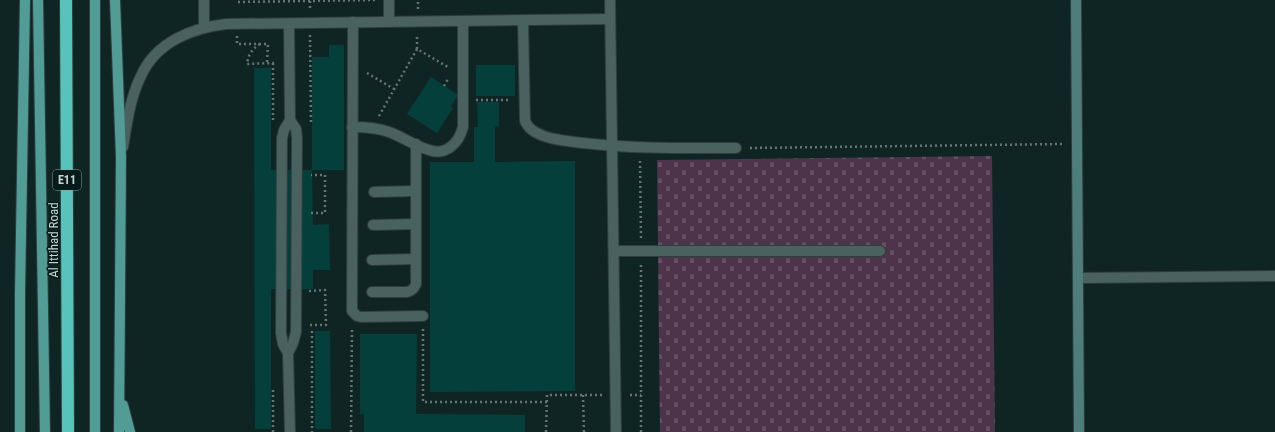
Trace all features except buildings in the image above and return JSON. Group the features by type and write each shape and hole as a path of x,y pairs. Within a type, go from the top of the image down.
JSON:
{"highway":[{"name":"Al Ittihad Road","path":"66,0 68,432"}],"main road":[{"path":"20,432 20,293 25,0"},
{"path":"38,0 45,432"},
{"path":"95,0 95,432"},
{"path":"115,0 121,157 119,432"},
{"path":"120,394 130,432"}],"street":[{"path":"204,0 204,27"},
{"path":"389,0 389,22"},
{"path":"610,0 616,432"},
{"path":"1076,0 1080,432"},
{"path":"121,157 128,117 137,84 147,65 164,46 177,38 204,27 226,24 610,19"},
{"path":"523,20 525,121 534,131 560,140 612,146 736,148"},
{"path":"352,127 372,128 389,132 430,151 437,152 452,147 461,135 463,127 463,21"},
{"path":"353,22 352,311 354,314 361,317 423,316"},
{"path":"289,24 290,120 284,130 282,138 281,333 283,344 288,354 290,432"},
{"path":"288,354 296,332 297,138 296,129 290,120"},
{"path":"372,292 407,292 411,291 416,284 416,144"},
{"path":"374,192 416,191"},
{"path":"373,225 416,224"},
{"path":"614,251 880,251"},
{"path":"372,260 416,259"},
{"path":"1078,278 1275,276"}],"path":[{"path":"238,2 389,0"},
{"path":"260,44 250,52 247,64 310,62"},
{"path":"372,128 417,49 463,75"},
{"path":"353,64 394,89"},
{"path":"463,100 525,100"},
{"path":"736,148 1077,144"},
{"path":"640,147 641,432"},
{"path":"351,432 352,311"},
{"path":"423,316 423,402 546,402"},
{"path":"546,432 547,395 641,395"},
{"path":"583,395 584,432"}],"green space":[{"path":"992,156 995,432 660,432 657,160"}]}
